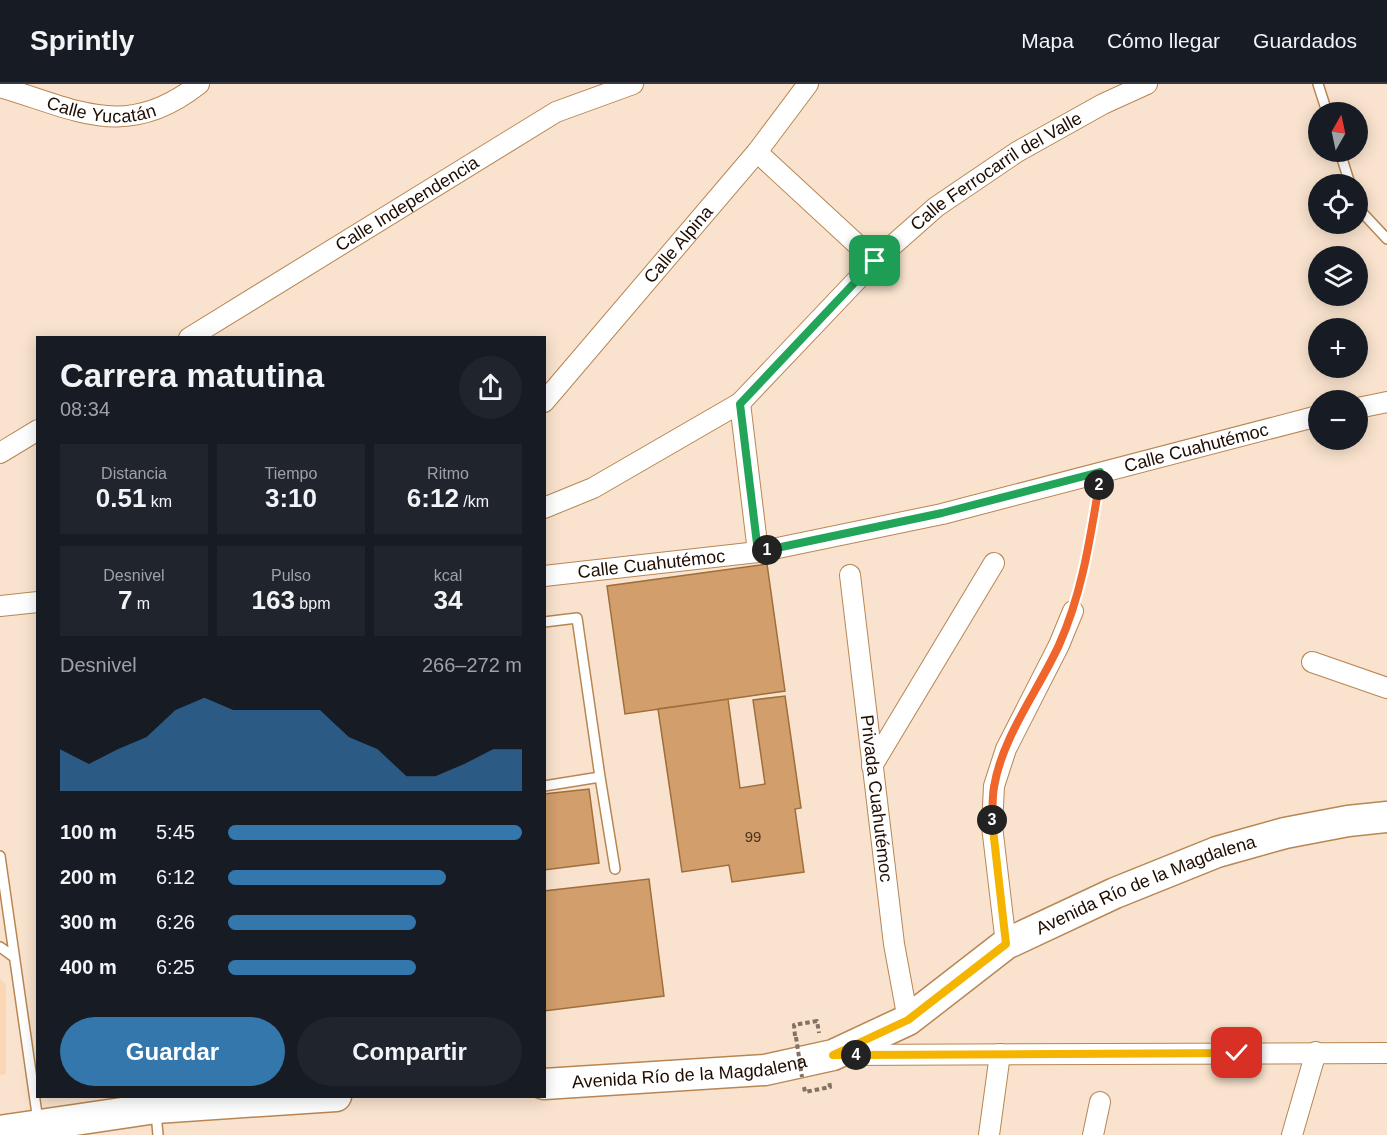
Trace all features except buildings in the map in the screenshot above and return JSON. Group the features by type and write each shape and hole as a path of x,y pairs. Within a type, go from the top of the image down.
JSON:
{"main road":[{"name":"Avenida Río de la Magdalena","path":"546,1083 765,1070 833,1055 908,1020 1006,944 1115,893 1217,852 1285,833 1348,820 1387,817"},
{"path":"0,1131 157,1121 322,1098"}],"street":[{"name":"Calle Yucatán","path":"0,87 73,111 123,116 142,115 169,104 199,84"},
{"name":"Calle Independencia","path":"192,336 556,112 633,84"},
{"name":"Calle Alpina","path":"546,400 757,152 808,84"},
{"name":"Calle Ferrocarril del Valle","path":"546,507 593,488 740,404 875,261 936,207 1009,157 1094,108 1147,84"},
{"path":"757,152 875,261"},
{"path":"1368,406 1387,402"},
{"path":"740,404 758,552"},
{"name":"Calle Cuahutémoc","path":"546,576 758,552 942,513 1308,419"},
{"path":"0,453 36,431"},
{"path":"872,766 994,563"},
{"name":"Privada Cuahutémoc","path":"850,575 894,944 908,1020"},
{"path":"0,606 36,602"},
{"path":"1006,944 992,826 994,786 1006,749 1059,645 1073,611"},
{"path":"1312,662 1387,688"},
{"path":"1292,1135 1316,1052"},
{"path":"833,1055 1387,1053"},
{"path":"989,1135 1000,1054"},
{"path":"1093,1135 1100,1102"}],"lane":[{"path":"1318,84 1324,102"},
{"path":"1368,218 1387,238"},
{"path":"546,622 577,618 615,869"},
{"path":"546,786 600,777"},
{"path":"0,856 39,1130"},
{"path":"0,947 14,957"}],"path":[{"path":"1073,611 1088,555 1100,472"},
{"path":"802,1077 794,1025 817,1021"},
{"path":"805,1092 830,1087"}],"shaded area":[{"path":"0,979 6,985 6,1074 0,1075"}],"route":[{"path":"875,261 740,404 758,552 942,513 1100,472 1088,555 1073,611 1059,645 1006,749 994,786 992,826 1006,944 908,1020 833,1055 1237,1053"}]}
